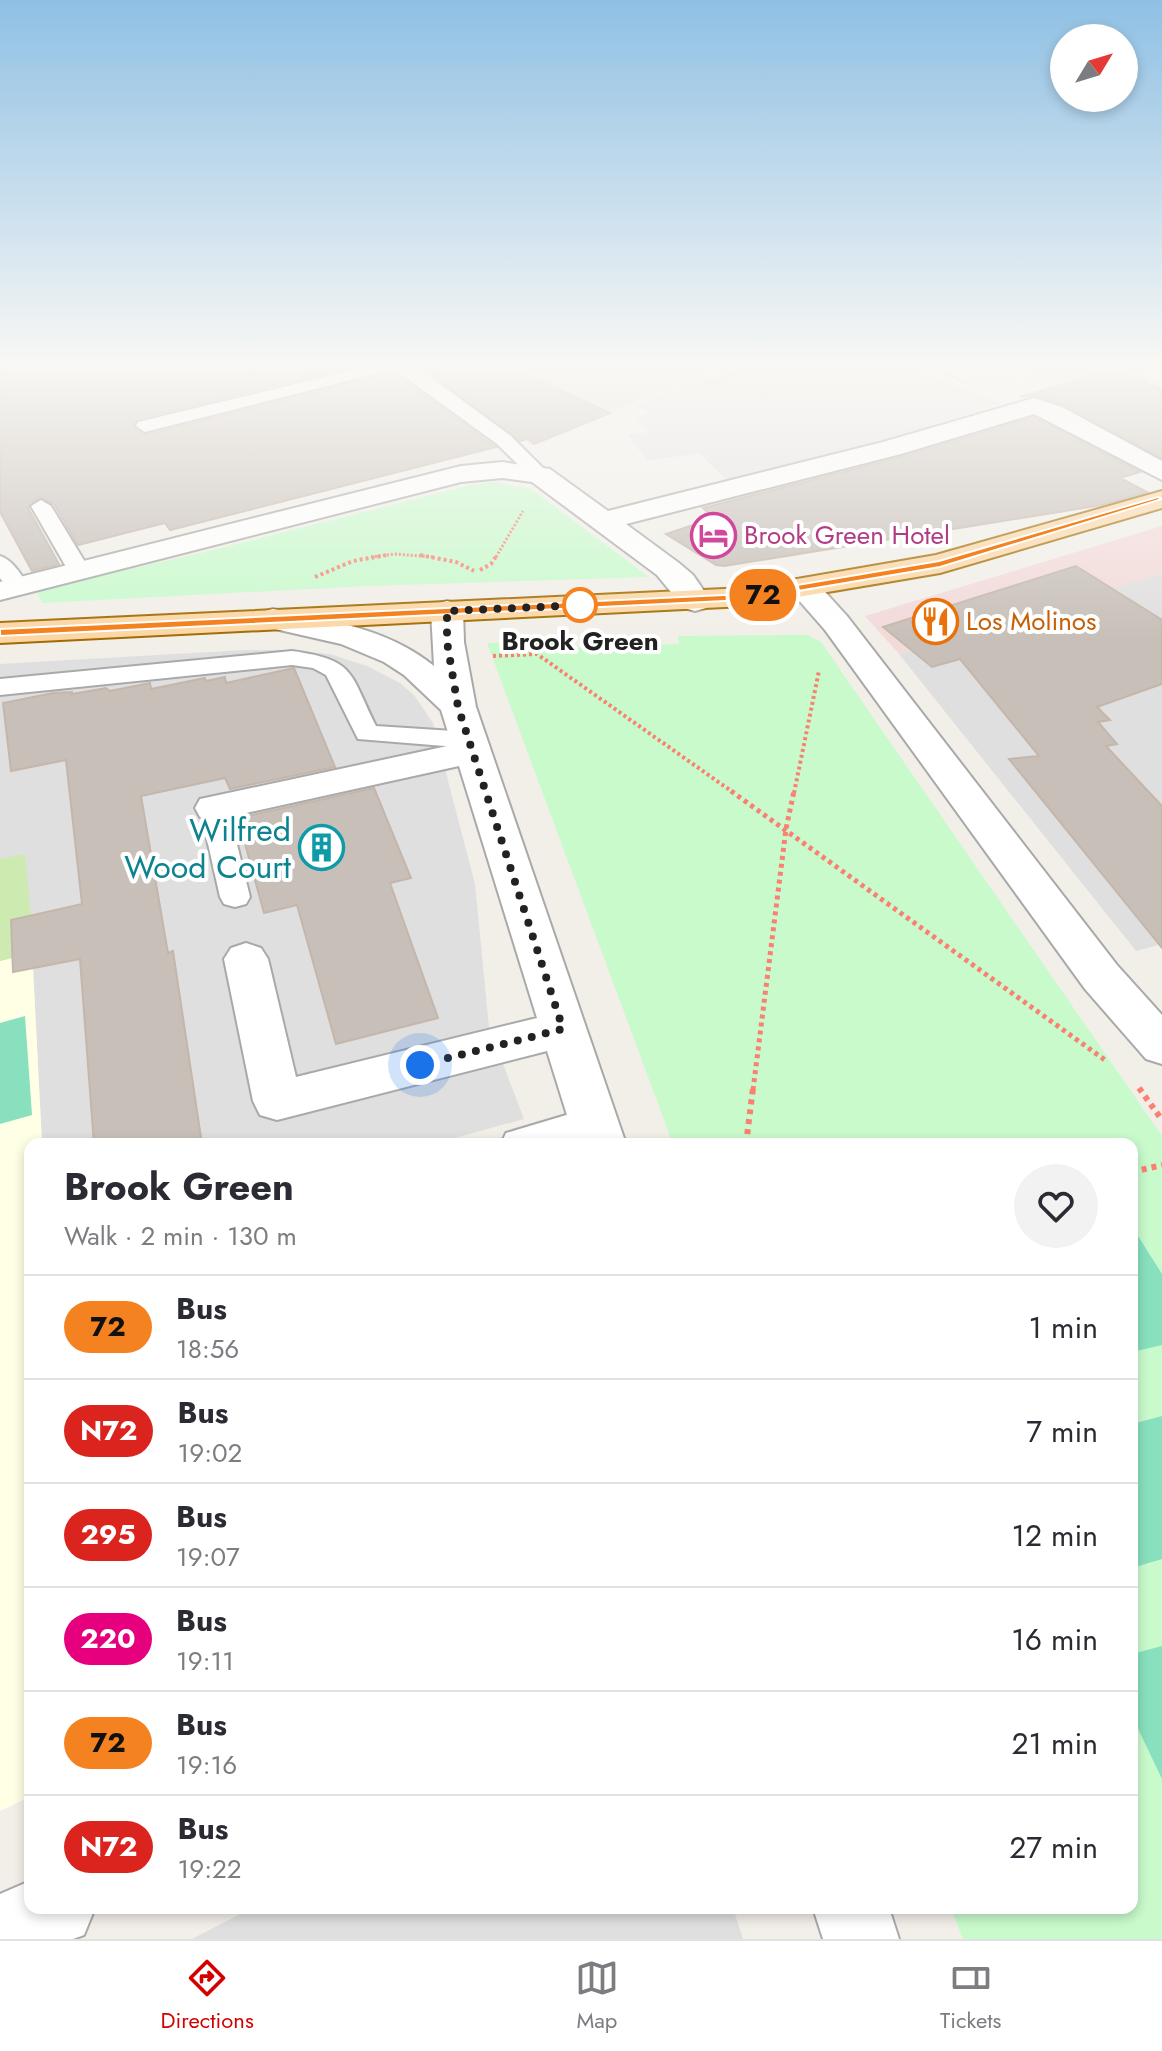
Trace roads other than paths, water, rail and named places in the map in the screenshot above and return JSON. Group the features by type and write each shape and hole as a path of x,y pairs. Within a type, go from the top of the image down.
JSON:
{"main road":[{"path":"0,633 695,601 805,589 940,564 1162,493"}],"street":[{"path":"605,521 851,458"},
{"path":"1116,458 1162,493"},
{"path":"6,580 80,572 461,474 502,470 546,480 677,576 695,601"},
{"path":"805,589 836,623 1101,977 1162,1046"},
{"path":"447,611 447,642 466,733 597,1133"},
{"path":"273,619 355,636 407,660 427,675 466,733"},
{"path":"214,808 466,733"},
{"path":"246,959 277,1101 563,1029"},
{"path":"1162,1006 1162,1032"},
{"path":"0,1932 43,1914"},
{"path":"853,1914 861,1939"}],"lane":[{"path":"523,458 546,480"},
{"path":"41,506 80,572"},
{"path":"319,662 355,636"},
{"path":"0,687 292,658 319,662 336,670 367,733 466,733"},
{"path":"214,808 235,897"},
{"path":"562,1138 597,1133"}],"place":[{"name":"Brook Green Hotel","path":"713,535"},
{"name":"Brook Green","path":"580,605"},
{"name":"Los Molinos","path":"935,621"},
{"name":"Wilfred Wood Court","path":"322,848"}]}
